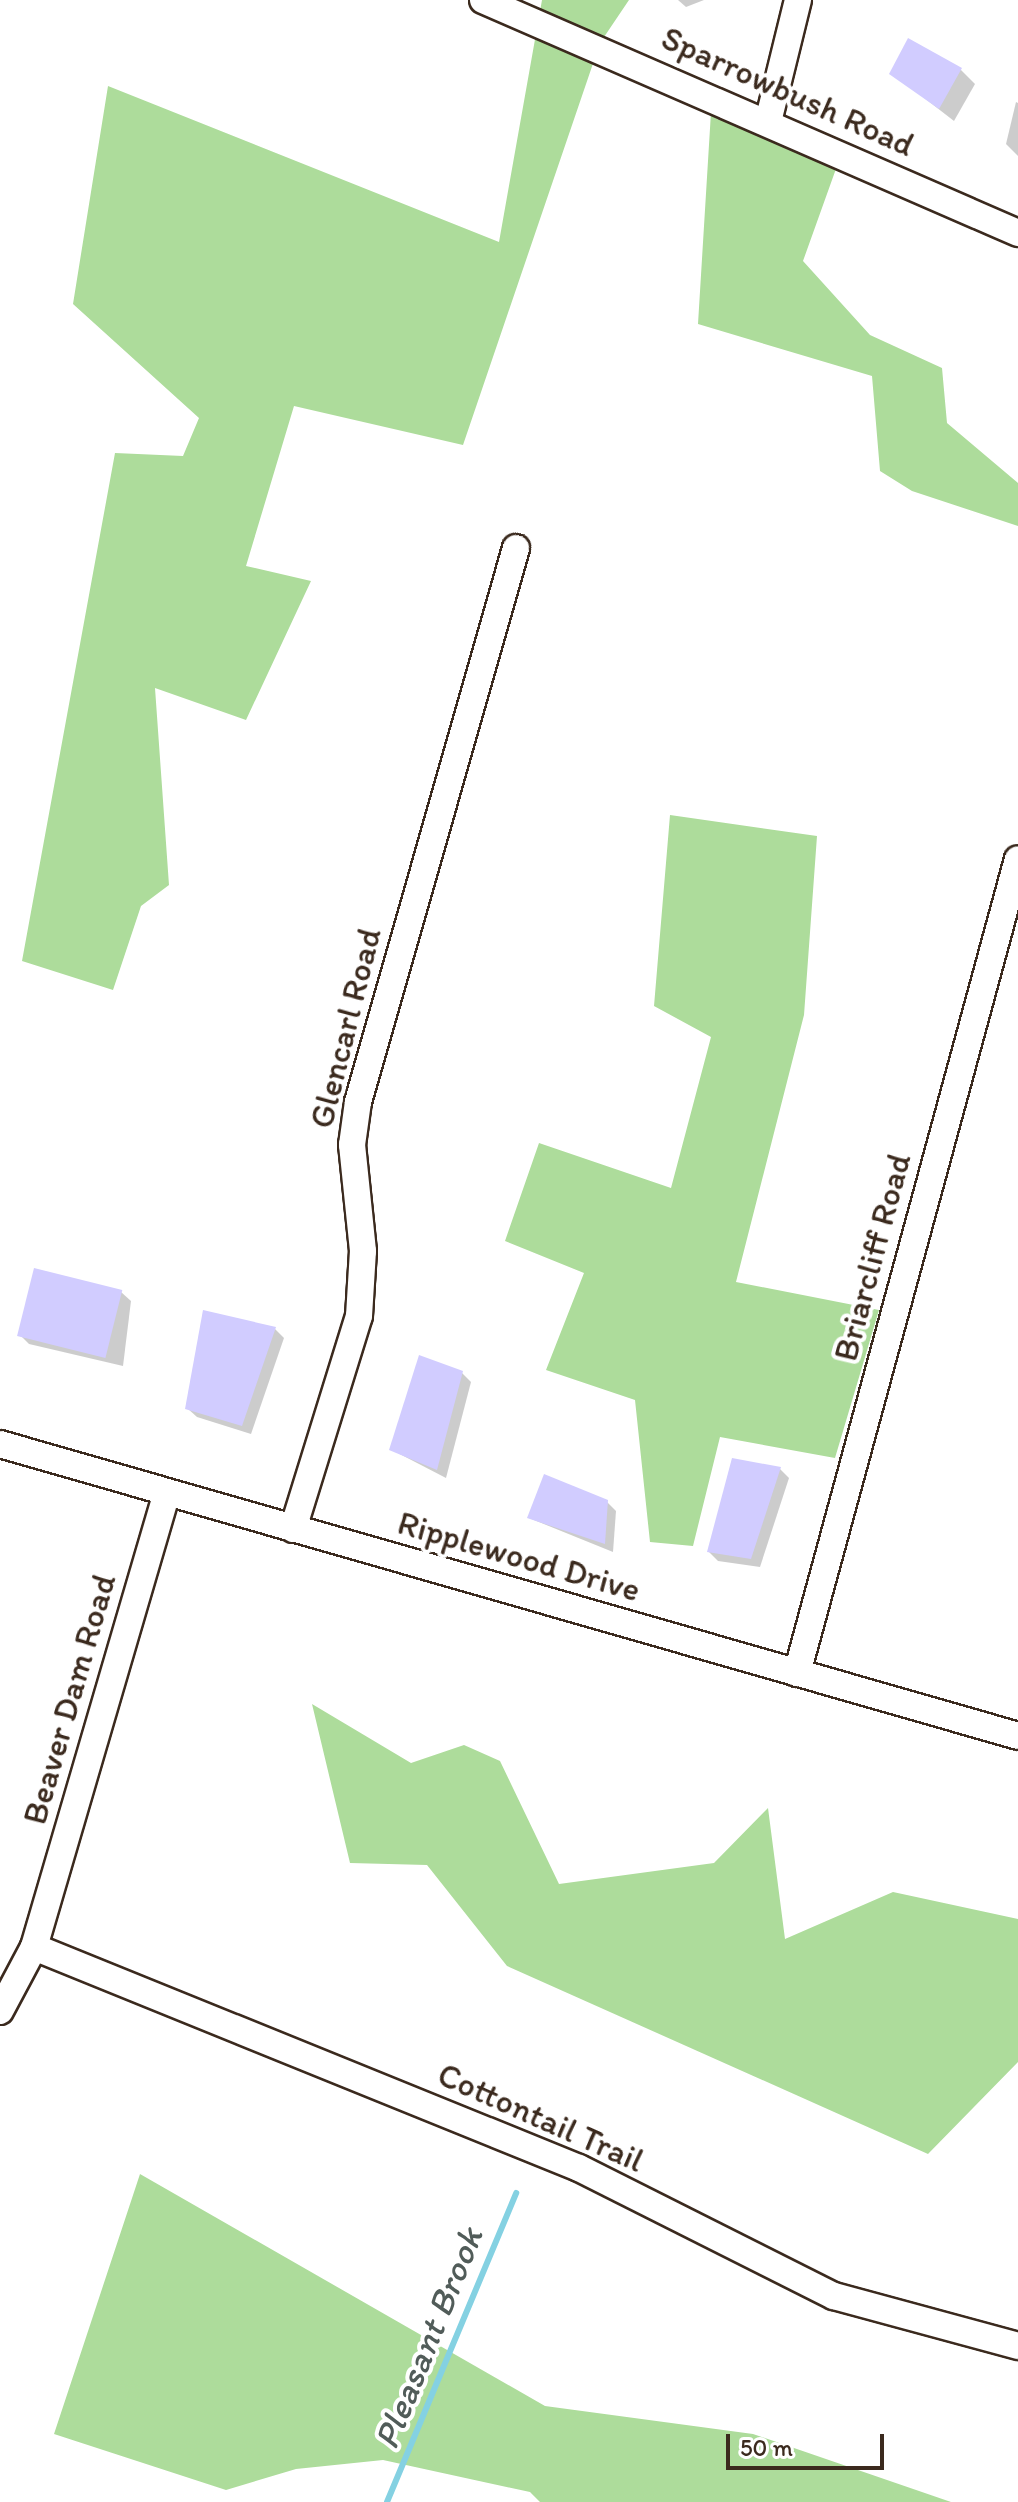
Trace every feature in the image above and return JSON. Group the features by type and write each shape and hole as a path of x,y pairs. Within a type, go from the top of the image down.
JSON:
{"street":[{"name":"Sparrowbush Road","path":"483,0 1018,233"},
{"path":"768,122 798,0"},
{"name":"Glencarl Road","path":"293,1529 359,1316 363,1251 352,1145 358,1102 516,548"},
{"name":"Briarcliff Road","path":"797,1673 1018,859"},
{"name":"Ripplewood Drive","path":"0,1444 1018,1736"},
{"name":"Beaver Dam Road","path":"0,2011 34,1947 167,1493"},
{"name":"Cottontail Trail","path":"34,1947 553,2157 834,2296 1018,2346"}],"green space":[{"path":"542,0 629,0 600,43 463,445 294,406 246,566 311,581 246,720 155,688 169,885 141,906 113,990 22,961 115,453 183,456 199,418 73,304 108,86 499,242"},
{"path":"711,112 837,166 803,261 870,335 942,368 947,423 1018,483 1018,526 912,491 880,471 872,376 698,324"},
{"path":"670,815 817,836 804,1015 736,1282 879,1310 835,1458 720,1437 693,1546 650,1542 635,1400 546,1370 584,1273 505,1241 539,1143 671,1188 711,1037 654,1006"},
{"path":"312,1704 411,1763 464,1745 500,1761 559,1884 714,1863 768,1808 785,1939 893,1892 1018,1919 1018,2062 928,2154 507,1966 427,1865 350,1863"},
{"path":"140,2174 545,2406 753,2434 951,2502 540,2502 530,2492 383,2460 296,2469 226,2490 54,2434"}],"building":[{"path":"908,38 962,68 939,109 889,74"},
{"path":"34,1268 122,1290 105,1358 17,1336"},
{"path":"203,1310 276,1327 242,1426 185,1409"},
{"path":"419,1355 463,1371 437,1470 389,1450"},
{"path":"732,1458 781,1467 751,1559 707,1552"},
{"path":"544,1474 608,1500 605,1544 527,1518"}],"waterway":[{"name":"Pleasant Brook","path":"387,2502 516,2193"}]}
